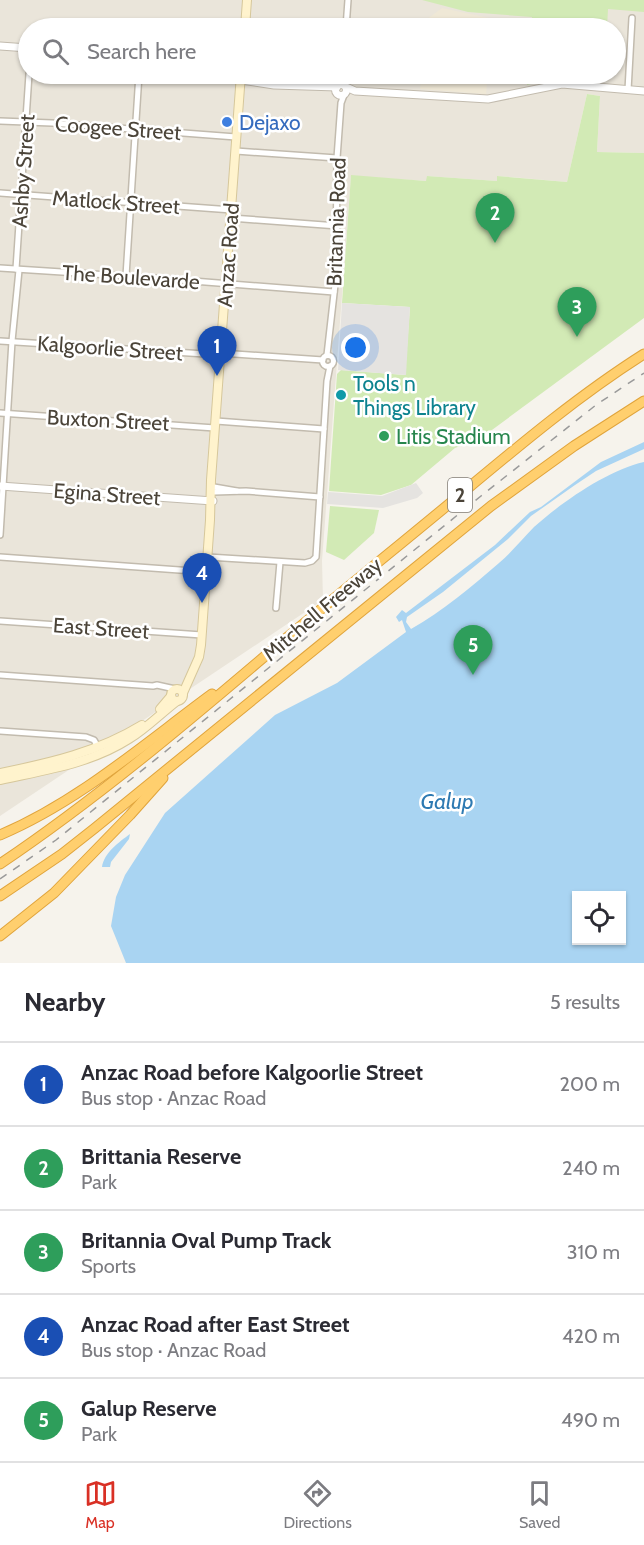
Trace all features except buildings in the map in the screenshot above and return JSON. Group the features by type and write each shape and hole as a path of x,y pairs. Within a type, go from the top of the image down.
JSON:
{"highway":[{"name":"Mitchell Freeway","path":"0,864 39,838 110,783 482,477 593,389 644,354"},
{"name":"Mitchell Freeway","path":"0,896 62,854 491,506 574,446 644,401"},
{"path":"0,835 31,822 69,798 281,643"},
{"path":"0,936 54,893 130,815 181,758"}],"main road":[{"path":"246,18 247,0"},
{"name":"Anzac Road","path":"0,780 73,764 146,728 187,681 199,657 207,572 241,84"},
{"name":"Anzac Road","path":"211,501 214,489 213,472"},
{"name":"Anzac Road","path":"0,773 101,751"}],"street":[{"path":"347,18 348,0"},
{"path":"628,90 632,18"},
{"path":"0,46 18,47"},
{"name":"Ashby Street","path":"0,535 28,84"},
{"path":"126,276 138,84"},
{"path":"256,84 327,88 341,92 488,99 562,84 644,91"},
{"name":"Britannia Road","path":"280,562 305,563 316,557 327,360 338,226 338,158 342,84"},
{"name":"Coogee Street","path":"0,120 236,137"},
{"path":"236,151 338,158"},
{"name":"Matlock Street","path":"0,194 131,203 338,226"},
{"name":"The Boulevarde","path":"0,268 334,292"},
{"name":"Kalgoorlie Street","path":"0,341 327,360"},
{"name":"Buxton Street","path":"0,414 324,429"},
{"name":"Egina Street","path":"2,486 211,501"},
{"path":"214,489 320,497"},
{"path":"208,556 280,562 276,608"},
{"path":"0,557 207,572"},
{"name":"East Street","path":"0,621 202,635"},
{"path":"0,675 153,687 176,694"},
{"path":"0,731 86,736 94,740 101,751"}],"shaded area":[{"path":"0,0 644,0 644,153 597,152 600,96 587,94 567,182 498,176 497,181 427,176 427,181 351,176 322,561 323,600 0,816"},
{"path":"442,8 489,18 428,18"},
{"path":"420,84 487,84 486,94 420,89"},
{"path":"342,303 410,307 406,375 338,370"},
{"path":"416,483 423,493 417,498 383,508 327,504 328,492 382,496"}],"green space":[{"path":"422,0 644,0 644,12 608,9 608,18 532,18 468,12"},
{"path":"587,94 600,96 597,152 644,153 644,318 481,438 455,448 411,485 381,495 329,491 337,374 341,370 405,375 410,307 342,303 351,175 426,181 427,176 497,181 497,176 567,182"},
{"path":"330,506 379,510 374,533 344,560 326,552"}],"water":[{"name":"Galup","path":"644,442 644,449 596,471 531,516 508,539 443,592 407,617 406,622 411,629 446,607 504,559 534,527 558,507 601,479 644,462 644,963 126,963 111,926 116,897 125,875 165,813 275,715 337,683 406,632 402,620 399,622 396,617 402,610 406,613 495,545 530,512 541,507 601,462"},
{"path":"130,834 110,867 102,867 109,853"}],"railway":[{"path":"0,879 56,840 596,405 644,373"}],"place":[{"name":"Dejaxo","path":"227,122"},
{"name":"Brittania Reserve","path":"495,243"},
{"name":"Britannia Oval Pump Track","path":"577,337"},
{"name":"Anzac Road before Kalgoorlie Street","path":"217,376"},
{"name":"Tools n Things Library","path":"341,395"},
{"name":"Litis Stadium","path":"384,436"},
{"name":"Anzac Road after East Street","path":"202,603"},
{"name":"Galup Reserve","path":"473,675"}]}
